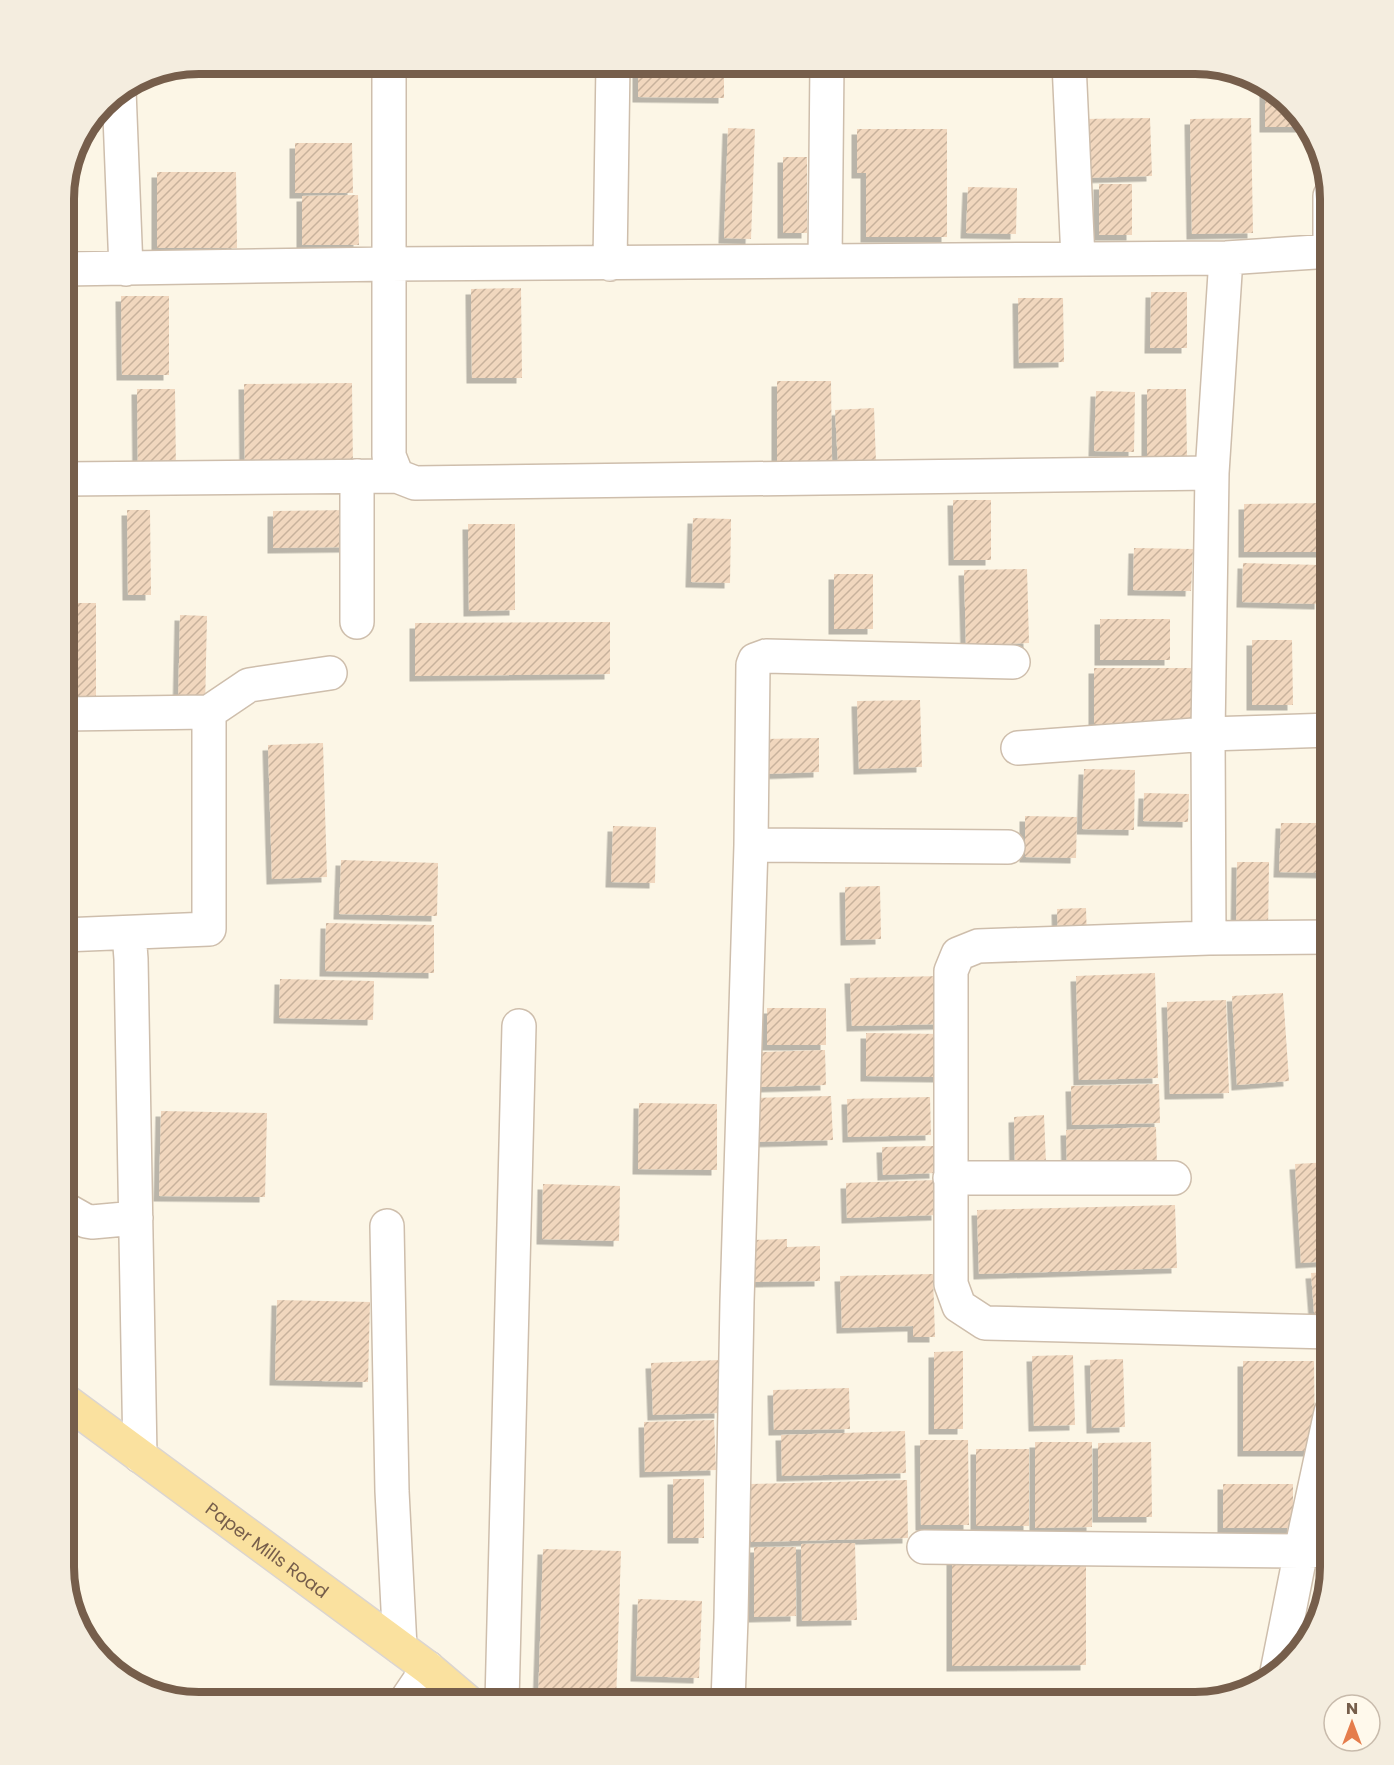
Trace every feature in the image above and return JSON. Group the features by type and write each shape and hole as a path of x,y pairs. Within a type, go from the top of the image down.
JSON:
{"main road":[{"name":"Paper Mills Road","path":"73,1406 400,1647 456,1692"}],"street":[{"path":"389,73 388,456 397,476"},
{"path":"610,264 613,73"},
{"path":"825,261 827,74"},
{"path":"1069,74 1078,259"},
{"path":"119,102 126,269"},
{"path":"74,269 388,264 1226,258 1320,253"},
{"path":"1209,938 1208,734 1212,473 1226,258"},
{"path":"74,479 397,476 415,483 1212,473"},
{"path":"357,476 357,622"},
{"path":"728,1692 737,1290 751,845 753,665 755,660 766,656 1013,662"},
{"path":"74,714 209,712 249,685 330,673"},
{"path":"73,935 209,929 209,712"},
{"path":"1018,748 1208,734 1320,730"},
{"path":"751,845 1008,847"},
{"path":"129,933 140,1456"},
{"path":"1320,937 1209,938 978,946 958,954 951,971 950,1178 951,1284 959,1306 985,1323 1320,1332"},
{"path":"502,1692 519,1026"},
{"path":"950,1178 1174,1178"},
{"path":"73,1214 92,1222 136,1218"},
{"path":"387,1226 392,1491 400,1647"},
{"path":"1282,1657 1316,1551 1320,1514"},
{"path":"924,1547 1316,1551"},
{"path":"412,1692 428,1668"}],"building":[{"path":"638,73 724,74 724,98 638,97"},
{"path":"1265,95 1278,104 1298,127 1265,127"},
{"path":"1150,118 1152,176 1084,178 1082,119"},
{"path":"1251,118 1253,233 1192,234 1190,119"},
{"path":"728,128 755,129 751,239 724,238"},
{"path":"857,129 947,129 947,237 866,237 866,173 857,173"},
{"path":"295,143 352,143 353,193 295,193"},
{"path":"783,157 807,157 807,233 783,233"},
{"path":"157,172 236,172 237,248 157,248"},
{"path":"1099,184 1132,184 1132,235 1099,235"},
{"path":"968,187 1017,188 1016,234 966,233"},
{"path":"358,195 359,245 302,245 302,196"},
{"path":"521,288 522,378 472,378 471,289"},
{"path":"1151,292 1187,292 1187,348 1150,348"},
{"path":"121,296 169,296 169,375 122,375"},
{"path":"1018,298 1063,298 1064,362 1019,363"},
{"path":"777,381 831,381 832,465 777,465"},
{"path":"352,383 353,473 245,473 244,384"},
{"path":"137,389 175,389 176,473 138,474"},
{"path":"1147,389 1186,389 1187,461 1147,461"},
{"path":"1096,391 1135,392 1134,452 1094,451"},
{"path":"74,408 78,408 78,458 74,458"},
{"path":"874,408 876,463 838,465 835,410"},
{"path":"953,500 991,500 991,560 954,560"},
{"path":"1320,503 1320,552 1244,552 1244,504"},
{"path":"127,510 150,510 151,595 128,595"},
{"path":"351,510 351,547 273,548 273,511"},
{"path":"693,518 731,519 730,583 691,582"},
{"path":"468,524 515,524 515,610 469,611"},
{"path":"1134,548 1193,549 1191,591 1133,590"},
{"path":"1243,563 1320,565 1320,604 1242,602"},
{"path":"1027,569 1029,643 966,645 964,570"},
{"path":"834,574 873,574 873,629 834,629"},
{"path":"74,603 96,603 96,713 74,713"},
{"path":"180,615 207,616 205,709 178,709"},
{"path":"1100,619 1170,619 1170,660 1100,660"},
{"path":"610,622 610,674 415,676 415,623"},
{"path":"1252,640 1292,640 1293,705 1252,705"},
{"path":"1094,668 1193,668 1193,724 1094,724"},
{"path":"920,700 922,767 859,769 857,701"},
{"path":"819,738 819,772 764,774 763,739"},
{"path":"323,743 327,877 272,879 268,745"},
{"path":"1084,769 1135,770 1134,830 1082,829"},
{"path":"1144,793 1189,794 1188,822 1143,821"},
{"path":"1025,816 1077,817 1076,858 1025,857"},
{"path":"1281,823 1320,823 1320,873 1279,872"},
{"path":"613,826 656,827 655,883 611,882"},
{"path":"341,860 438,863 437,916 339,914"},
{"path":"1237,862 1269,862 1268,933 1236,932"},
{"path":"880,886 881,939 846,940 845,887"},
{"path":"1086,908 1087,941 1058,943 1057,909"},
{"path":"326,923 434,925 434,973 325,971"},
{"path":"1155,973 1158,1078 1079,1080 1076,976"},
{"path":"943,976 944,1024 852,1026 850,978"},
{"path":"280,979 374,981 373,1020 279,1018"},
{"path":"1283,993 1289,1081 1237,1085 1232,996"},
{"path":"1226,1000 1229,1093 1170,1094 1167,1002"},
{"path":"767,1008 826,1008 826,1045 767,1045"},
{"path":"866,1033 942,1034 942,1077 866,1076"},
{"path":"825,1050 826,1085 760,1087 759,1052"},
{"path":"1159,1084 1160,1123 1072,1125 1071,1086"},
{"path":"831,1096 833,1140 755,1142 754,1098"},
{"path":"930,1097 931,1135 848,1137 847,1099"},
{"path":"639,1103 717,1104 717,1170 638,1169"},
{"path":"161,1111 267,1113 265,1197 159,1196"},
{"path":"1044,1115 1046,1164 1015,1165 1014,1117"},
{"path":"1156,1127 1157,1167 1067,1169 1066,1130"},
{"path":"934,1146 935,1173 883,1175 882,1147"},
{"path":"1320,1163 1320,1262 1301,1263 1295,1164"},
{"path":"936,1180 937,1215 847,1218 846,1183"},
{"path":"543,1184 620,1186 619,1241 542,1239"},
{"path":"1175,1205 1177,1268 979,1274 977,1210"},
{"path":"787,1239 787,1247 820,1246 820,1281 752,1282 751,1240"},
{"path":"1311,1273 1320,1273 1320,1325 1315,1325"},
{"path":"933,1274 935,1337 913,1337 913,1326 842,1328 840,1276"},
{"path":"277,1300 370,1302 368,1382 275,1380"},
{"path":"963,1351 963,1429 934,1429 934,1352"},
{"path":"1073,1355 1075,1425 1034,1426 1032,1356"},
{"path":"1123,1359 1125,1427 1092,1428 1090,1360"},
{"path":"719,1360 720,1413 653,1415 651,1363"},
{"path":"1243,1361 1314,1361 1315,1451 1243,1451"},
{"path":"849,1388 850,1429 774,1430 773,1390"},
{"path":"714,1420 716,1470 645,1472 644,1422"},
{"path":"905,1431 906,1473 782,1476 781,1435"},
{"path":"920,1440 968,1440 969,1525 921,1525"},
{"path":"1035,1442 1092,1442 1092,1527 1035,1528"},
{"path":"1151,1442 1152,1517 1098,1517 1098,1443"},
{"path":"976,1449 1029,1449 1029,1526 976,1526"},
{"path":"673,1479 704,1479 704,1538 673,1538"},
{"path":"907,1480 908,1538 751,1542 750,1484"},
{"path":"1223,1484 1293,1484 1293,1528 1223,1528"},
{"path":"855,1543 857,1620 802,1621 801,1544"},
{"path":"754,1547 796,1547 796,1616 754,1617"},
{"path":"543,1549 621,1551 616,1692 538,1692"},
{"path":"1086,1553 1086,1665 952,1666 952,1554"},
{"path":"638,1599 702,1601 699,1678 636,1676"}]}
